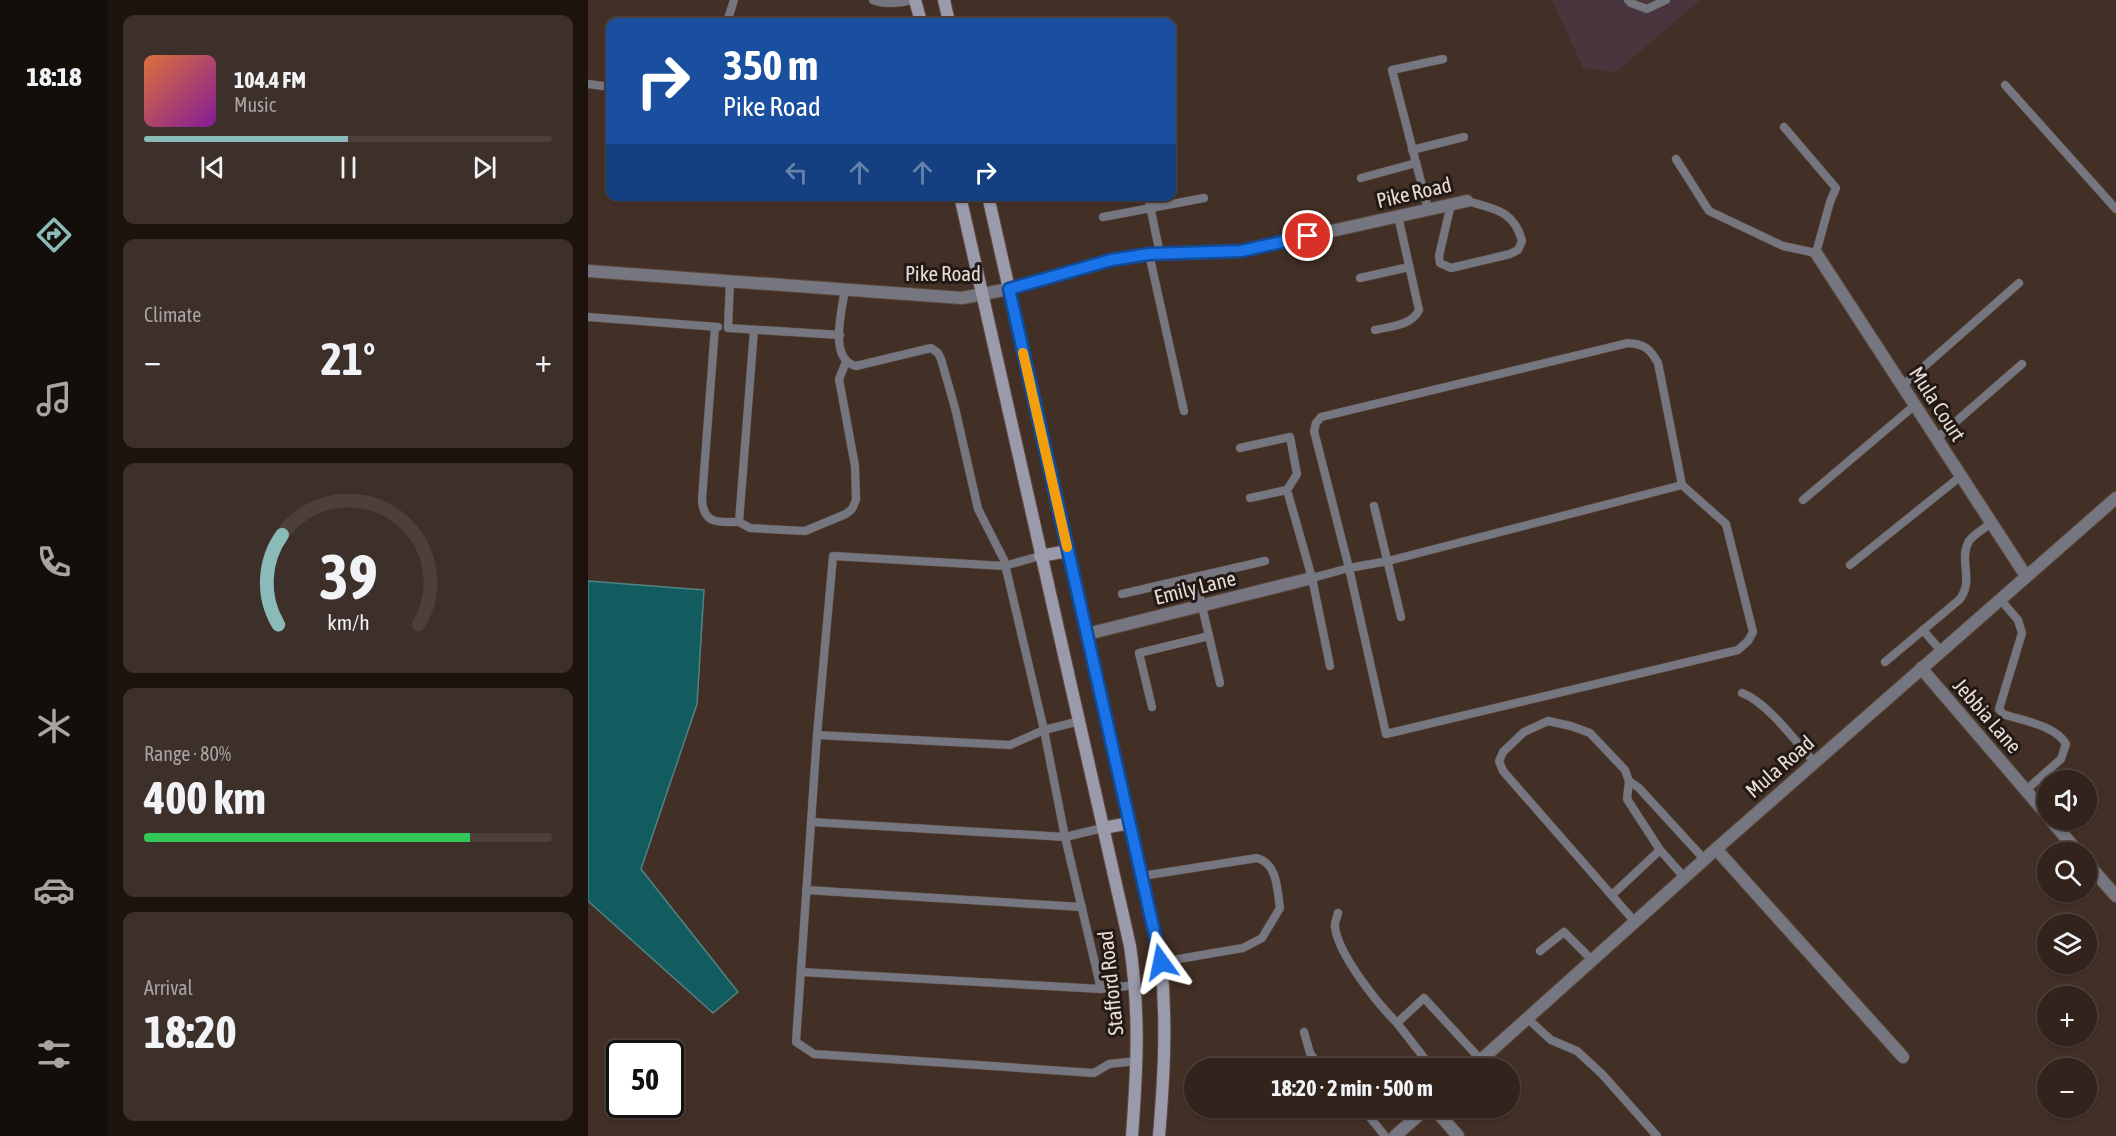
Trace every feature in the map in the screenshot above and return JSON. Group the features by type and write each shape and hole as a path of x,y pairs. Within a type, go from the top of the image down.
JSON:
{"main road":[{"path":"914,0 920,18"},
{"path":"944,0 948,18"},
{"name":"Stafford Road","path":"961,201 1130,946 1136,985 1137,1061 1132,1136"},
{"path":"989,201 1161,962 1165,1044 1159,1136"},
{"path":"1040,556 1068,551"},
{"path":"1103,828 1130,823"}],"street":[{"name":"Pike Road","path":"588,271 962,298 1009,289 1111,260 1154,254 1241,251 1467,201"},
{"name":"Mula Court","path":"1816,253 2026,576"},
{"name":"Mula Road","path":"1483,1058 1704,859 2116,498"},
{"name":"Emily Lane","path":"1087,634 1312,578"},
{"name":"Jebbia Lane","path":"1921,669 2037,803"},
{"name":"Jebbia Lane","path":"2059,830 2069,842"},
{"path":"1716,849 1903,1057"},
{"path":"2097,874 2116,896"},
{"path":"1395,1136 1416,1118"},
{"path":"1438,1118 1458,1136"}],"lane":[{"path":"729,18 734,0"},
{"path":"873,0 881,3 900,3 914,0"},
{"path":"1628,0 1647,9 1666,0"},
{"path":"1428,209 1392,70 1443,59"},
{"path":"588,84 606,86"},
{"path":"2005,85 2116,209"},
{"path":"1676,159 1709,211 1783,246 1816,253 1836,188 1784,127"},
{"path":"1412,150 1464,137"},
{"path":"1361,178 1416,163"},
{"path":"1103,217 1204,198"},
{"path":"1149,201 1154,254 1184,411"},
{"path":"1451,204 1439,256 1440,263 1451,268 1518,250 1522,241 1514,221 1499,210 1467,201"},
{"path":"1375,330 1407,322 1415,318 1419,310 1398,216"},
{"path":"1360,278 1409,267"},
{"path":"728,328 730,281"},
{"path":"1902,386 2019,283"},
{"path":"845,289 840,351 846,362 856,366 932,348 938,353 955,408 978,509 1002,553 1101,989"},
{"path":"588,318 840,335"},
{"path":"715,327 702,507 711,520 739,522 750,528 805,531 846,514 852,509 856,500 855,466 839,379 846,362"},
{"path":"739,522 754,330"},
{"path":"1628,342 1642,344 1651,351 1658,363 1683,485 1726,524 1753,632 1738,651 1386,734 1349,568 1314,430 1321,417 1628,342"},
{"path":"1936,439 2022,364"},
{"path":"1803,500 1915,405"},
{"path":"1240,448 1290,437 1298,474 1287,490 1250,498"},
{"path":"1850,565 1961,476"},
{"path":"1312,578 1388,561 1683,485"},
{"path":"1287,490 1312,578 1330,666"},
{"path":"1374,506 1401,617"},
{"path":"1885,662 1965,593 1968,543 1972,537 1991,523"},
{"path":"1040,556 1004,566 832,556 796,1042 814,1053 1094,1073 1109,1064 1137,1061"},
{"path":"1122,594 1265,561"},
{"path":"1195,577 1220,683"},
{"path":"2000,599 2018,620 2022,633 1999,709 2004,714 2052,731 2066,744 2061,759 2026,790"},
{"path":"1923,630 1941,651"},
{"path":"1152,707 1139,653 1209,636"},
{"path":"1742,693 1753,697 1764,706 1814,762"},
{"path":"817,735 1010,745 1044,730 1080,721"},
{"path":"1635,922 1503,771 1499,761 1503,752 1524,732 1548,722 1590,733 1625,770 1629,781 1628,799 1660,850 1684,877"},
{"path":"1629,781 1640,788 1704,859"},
{"path":"811,822 1065,837 1103,828"},
{"path":"1612,895 1660,850"},
{"path":"1142,876 1257,858 1266,861 1273,870 1281,908 1262,938 1243,948 1161,962"},
{"path":"806,890 1082,907"},
{"path":"1338,913 1334,926 1341,947 1381,1006 1424,1058"},
{"path":"1540,951 1564,932 1592,960"},
{"path":"801,972 1101,989 1136,985"},
{"path":"1397,1023 1424,998 1471,1058"},
{"path":"1527,1018 1551,1040 1577,1051 1602,1074 1657,1136"},
{"path":"1304,1032 1313,1058"},
{"path":"1371,1118 1385,1136"}],"shaded area":[{"path":"1552,0 1700,0 1616,72 1583,68"}],"water":[{"path":"588,581 704,590 697,704 641,869 738,992 713,1013 588,901"}],"slow traffic":[{"path":"1023,353 1067,547"}],"route":[{"path":"1161,962 1009,289 1111,260 1149,254 1241,251 1308,236"}]}
